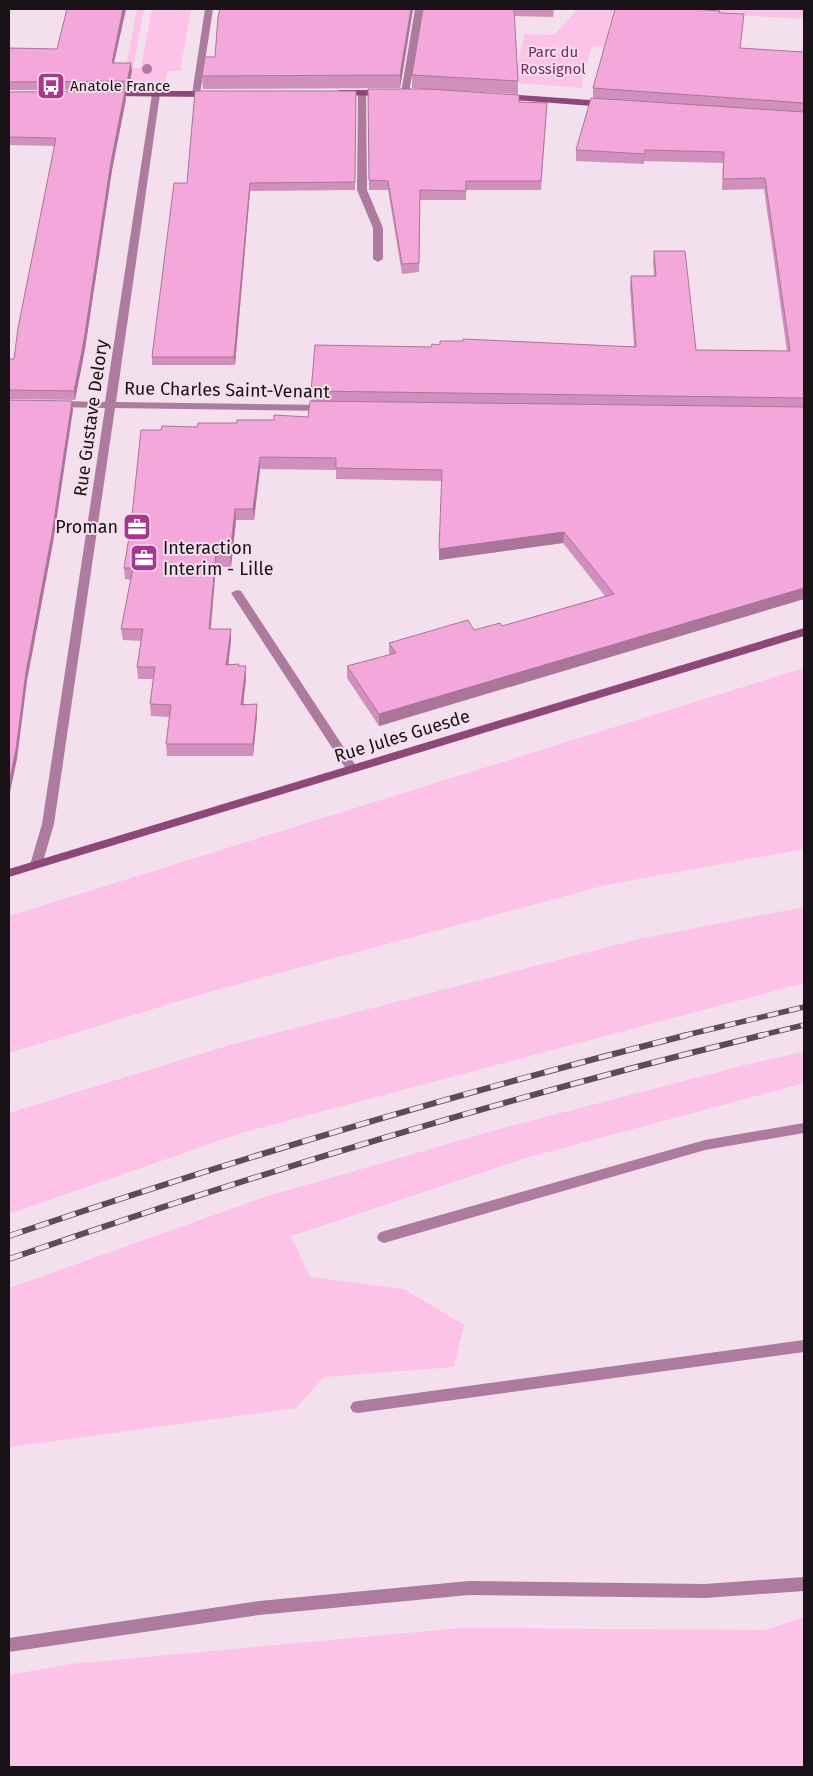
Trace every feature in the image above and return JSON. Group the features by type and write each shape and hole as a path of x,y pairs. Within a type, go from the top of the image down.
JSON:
{"street":[{"path":"196,94 209,9"},
{"path":"333,93 409,93 419,9"},
{"path":"362,93 362,190 378,228 378,259"},
{"path":"98,94 215,94"},
{"name":"Rue Gustave Delory","path":"36,865 48,824 156,94"},
{"path":"492,96 612,105"},
{"name":"Rue Charles Saint-Venant","path":"46,404 338,408"},
{"path":"237,593 352,769"},
{"name":"Rue Jules Guesde","path":"9,873 804,632"},
{"path":"384,1237 705,1145 804,1128"},
{"path":"358,1407 804,1346"},
{"path":"9,1645 259,1608 468,1588 704,1591 804,1584"}],"green space":[{"path":"137,9 144,9 133,68 141,68 152,9 191,9 180,71 168,71 165,83 123,83"},
{"name":"Parc du Rossignol","path":"578,9 613,9 604,47 592,46 585,70 582,70 582,88 517,83 516,69 525,34 554,35"},
{"path":"631,9 804,9 804,19"},
{"path":"804,668 804,849 606,885 209,992 9,1053 9,916"},
{"path":"804,907 804,983 241,1133 9,1214 9,1113 230,1045 639,939"},
{"path":"804,1052 804,1083 526,1158 291,1236 310,1277 404,1289 464,1325 454,1367 324,1377 296,1408 9,1447 9,1288 268,1196 496,1130 753,1063"},
{"path":"804,1617 804,1767 9,1767 9,1675 71,1664 461,1628 766,1630"}],"building":[{"path":"67,9 123,9 112,63 131,63 127,81 9,82 9,48 57,49"},
{"path":"220,9 411,9 400,75 202,76 205,57 215,57"},
{"path":"423,9 514,9 518,81 412,75"},
{"path":"615,9 693,9 744,14 740,48 804,52 804,103 593,88"},
{"path":"368,89 428,89 519,95 519,102 547,103 541,181 466,181 466,191 420,190 419,263 402,264 388,181 369,180"},
{"path":"125,91 111,162 84,340 74,391 9,390 9,359 14,359 18,328 56,138 9,137 9,92"},
{"path":"195,91 356,91 355,182 250,183 234,357 152,357 174,183 187,183"},
{"path":"591,98 804,112 804,398 311,391 315,345 431,347 432,344 440,345 440,341 463,341 463,339 636,347 631,276 656,276 654,251 685,251 696,350 790,351 765,178 723,179 724,152 645,150 645,154 576,150"},
{"path":"9,400 72,401 52,534 26,672 16,750 9,783"},
{"path":"310,401 804,407 804,588 379,714 347,666 396,653 389,643 468,620 474,630 500,623 502,626 614,594 564,532 439,549 442,470 336,468 336,458 260,457 253,509 235,509 230,555 216,555 209,629 231,629 226,665 239,664 238,666 246,666 241,705 257,704 253,744 166,744 171,705 150,704 155,667 137,667 143,629 121,629 133,568 124,568 131,525 141,430 161,430 162,426 197,427 198,423 237,423 237,420 274,420 274,415 308,417"}],"railway":[{"path":"682,1036 804,1007"},
{"path":"758,1036 804,1025"},
{"path":"9,1236 261,1154 516,1080 687,1035"},
{"path":"9,1259 196,1196 383,1138 572,1084 763,1035"}],"place":[{"name":"Anatole France","path":"51,86"},
{"name":"Proman","path":"137,527"},
{"name":"Interaction Interim - Lille","path":"144,558"}]}
